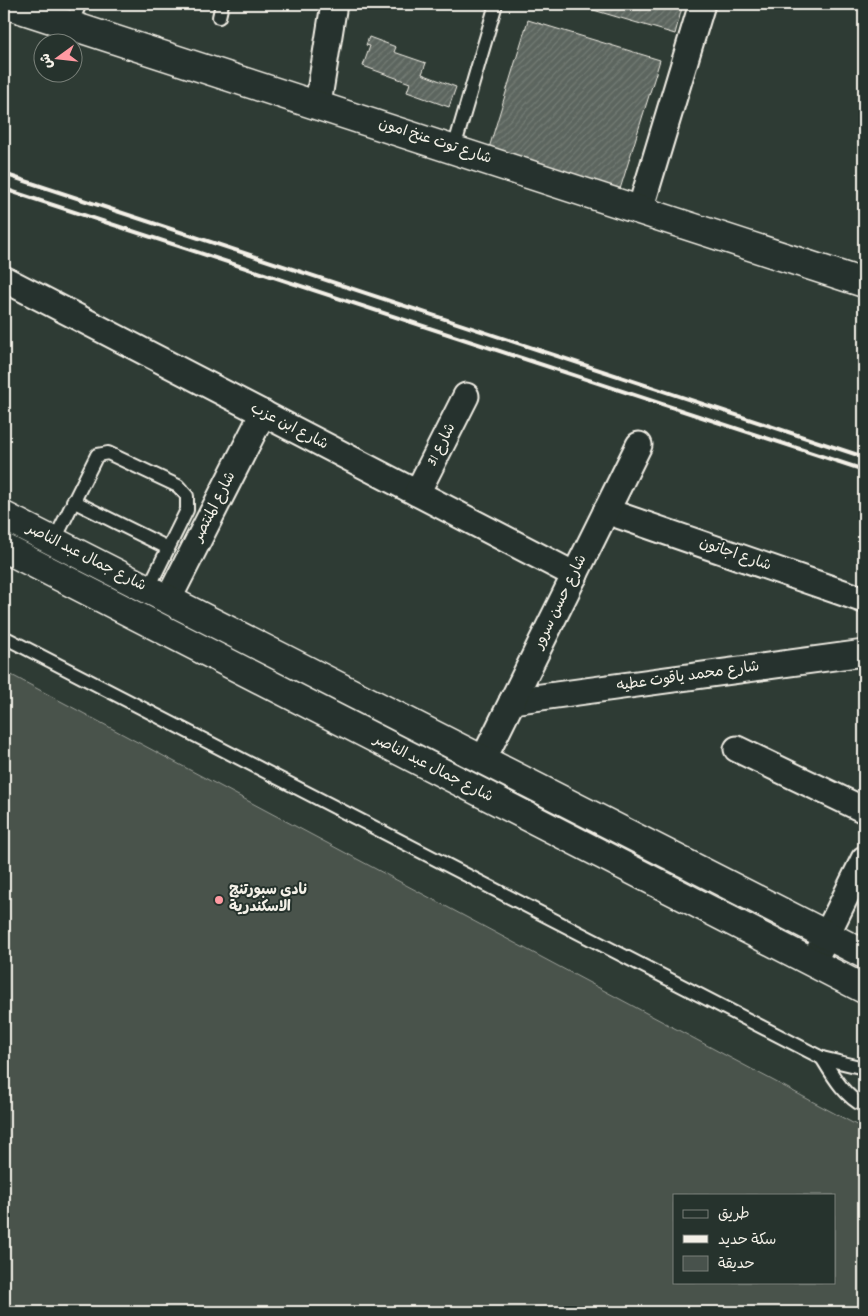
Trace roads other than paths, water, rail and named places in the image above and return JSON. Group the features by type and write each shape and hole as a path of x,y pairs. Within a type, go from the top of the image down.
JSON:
{"main road":[{"name":"شارع توت عنخ امون","path":"5,4 75,14 318,104 864,283"},
{"name":"شارع جمال عبد الناصر","path":"4,516 864,954"},
{"name":"شارع جمال عبد الناصر","path":"4,548 864,989"}],"street":[{"path":"318,104 334,4"},
{"path":"640,210 702,4"},
{"name":"شارع ابن عزب","path":"4,279 575,575"},
{"name":"شارع 31","path":"417,493 466,396"},
{"name":"شارع المنتصر","path":"158,595 263,413"},
{"name":"شارع حسن سرور","path":"483,760 639,445"},
{"name":"شارع اجاتون","path":"606,511 864,600"},
{"name":"شارع محمد ياقوت عطيه","path":"512,701 864,653"},
{"path":"737,749 864,810"},
{"path":"813,963 864,860"}],"lane":[{"path":"218,17 222,4"},
{"path":"454,148 496,4"},
{"path":"54,542 93,460 102,453 108,453 178,486 187,496 188,503 168,548 158,595"},
{"path":"73,501 168,548"},
{"path":"4,638 822,1058 864,1068"},
{"path":"822,1058 843,1089 856,1102 864,1106"}],"railway":[{"path":"4,174 864,457"},
{"path":"4,189 864,470"}],"place":[{"name":"نادي سبورتنج الاسكندرية","path":"219,900"}]}
